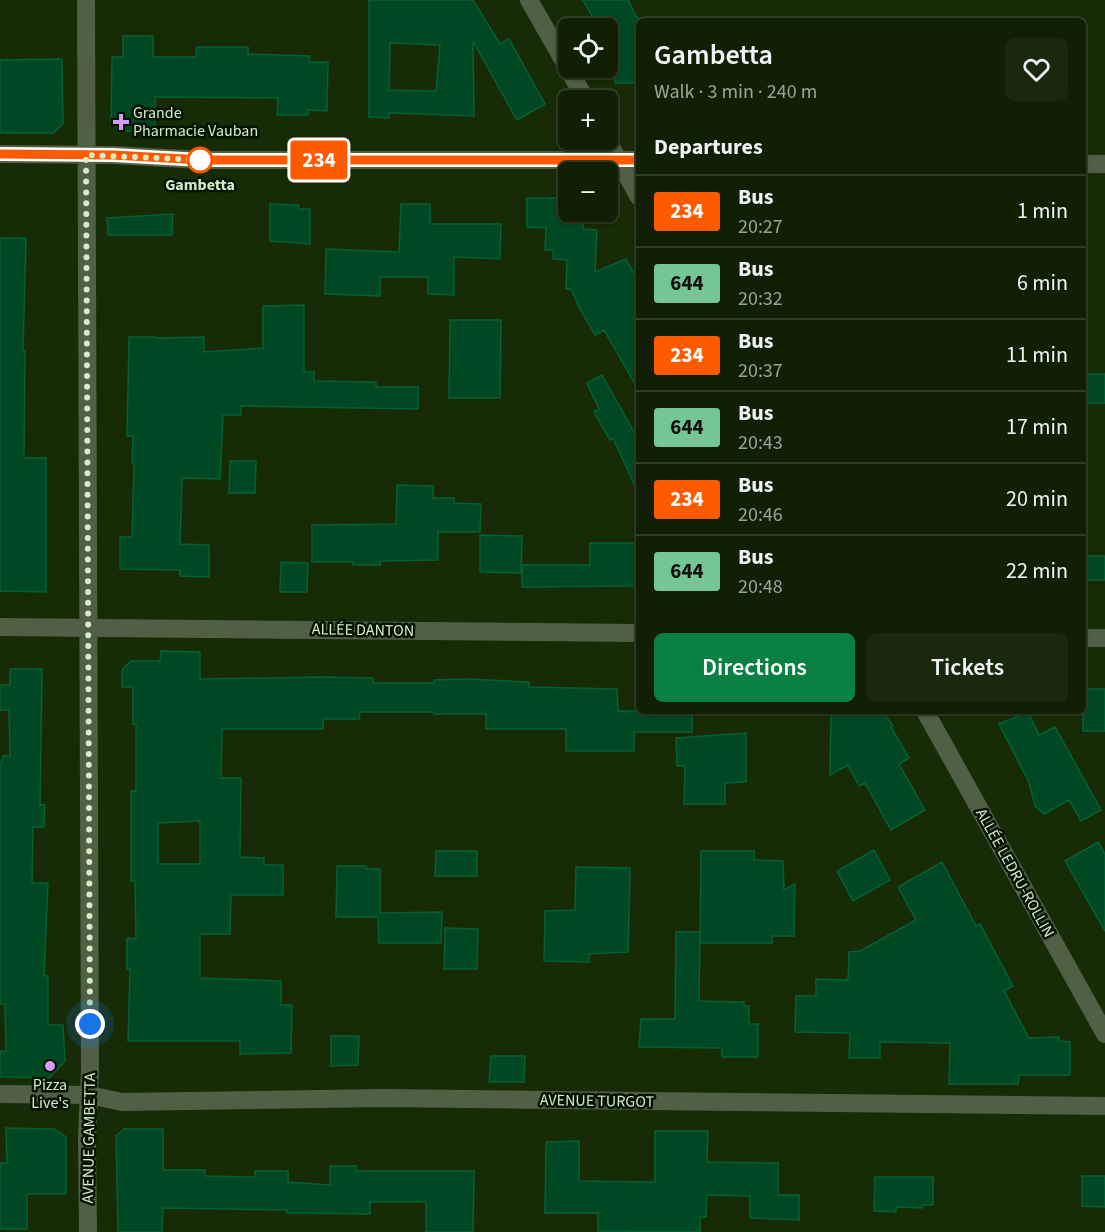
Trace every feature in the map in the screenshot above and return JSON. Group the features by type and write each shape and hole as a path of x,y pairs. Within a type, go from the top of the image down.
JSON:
{"street":[{"name":"AVENUE GAMBETTA","path":"86,0 88,1232"},
{"path":"529,0 580,90"},
{"path":"612,150 636,193"},
{"path":"0,154 202,160 636,160"},
{"path":"1086,164 1105,164"},
{"name":"ALLÉE DANTON","path":"0,627 636,633"},
{"path":"1086,638 1105,638"},
{"name":"ALLÉE LEDRU-ROLLIN","path":"927,714 1105,1034"},
{"name":"AVENUE TURGOT","path":"0,1094 89,1095 122,1102 383,1098 1105,1106"}],"building":[{"path":"369,0 473,0 500,44 509,39 545,104 517,120 473,41 474,116 389,113 389,118 369,117","holes":["390,43 440,45 436,91 389,90"]},
{"path":"583,0 628,0 637,18 636,83 615,83 615,78 618,78 618,18 593,18"},
{"path":"123,36 153,36 153,57 196,57 197,47 248,47 248,54 310,56 309,62 328,62 327,111 308,110 308,115 277,115 278,98 155,97 155,131 121,131 111,121 112,57 123,57"},
{"path":"62,59 63,124 53,133 0,133 0,60"},
{"path":"527,198 558,198 558,222 583,222 583,229 597,230 595,272 626,259 636,277 636,386 604,330 595,335 571,289 566,289 567,260 553,259 553,250 545,250 546,228 527,227"},
{"path":"270,204 298,205 299,209 310,209 310,244 270,241"},
{"path":"401,204 430,204 430,224 501,224 500,259 454,257 454,295 428,294 428,277 380,277 380,296 325,294 326,249 399,252"},
{"path":"173,214 172,235 108,235 107,218"},
{"path":"0,238 26,238 23,351 25,351 24,458 46,458 46,592 0,591"},
{"path":"304,305 304,372 314,372 314,381 376,382 376,387 418,387 418,409 241,406 241,415 223,415 220,479 182,478 180,544 209,545 209,577 180,576 180,570 120,569 120,537 132,537 133,436 127,436 129,337 204,337 204,352 263,348 263,306"},
{"path":"450,320 501,320 500,398 449,398"},
{"path":"1086,374 1105,374 1105,403 1086,403"},
{"path":"602,375 636,436 636,488 613,438 610,440 594,412 599,409 587,383"},
{"path":"230,461 256,461 255,493 229,493"},
{"path":"397,485 433,486 433,498 454,498 454,503 481,504 480,532 438,532 438,560 380,561 380,565 353,565 353,562 312,562 312,525 396,524"},
{"path":"480,535 522,536 521,573 480,572"},
{"path":"590,543 636,543 636,586 522,587 522,565 590,565"},
{"path":"1086,556 1105,556 1105,580 1086,580"},
{"path":"281,562 308,563 307,592 280,592"},
{"path":"161,651 200,652 200,679 324,677 373,678 373,683 434,683 434,680 467,679 529,682 529,687 617,689 618,711 636,711 636,714 692,714 692,732 634,732 634,751 566,751 566,729 486,729 486,714 360,712 359,719 323,719 323,729 222,729 221,778 241,778 240,857 264,858 264,865 283,865 283,895 231,895 230,934 200,934 200,978 281,981 281,1005 292,1005 291,1053 240,1054 240,1041 128,1041 130,969 127,969 127,938 136,939 135,881 131,881 131,791 136,791 136,724 133,724 133,687 122,687 122,670 131,661 160,661","holes":["200,821 200,864 158,864 158,823"]},
{"path":"10,669 42,669 40,805 45,805 44,827 33,827 32,883 48,883 44,976 48,976 48,1025 63,1025 65,1061 49,1078 0,1077 0,1051 6,1051 5,1004 0,1004 0,762 3,756 10,756 9,710 0,710 0,685 10,685"},
{"path":"1086,689 1105,689 1105,731 1083,731"},
{"path":"831,714 884,714 909,758 899,764 925,810 891,830 865,783 859,786 848,765 830,775"},
{"path":"1023,714 1029,714 1039,735 1055,727 1101,810 1081,821 1069,800 1044,814 1035,806 1029,782 999,724"},
{"path":"746,733 746,782 725,783 725,804 684,804 685,766 677,766 676,738"},
{"path":"1098,842 1105,854 1105,931 1065,861"},
{"path":"874,850 890,880 853,901 837,871"},
{"path":"436,851 477,851 477,876 435,876"},
{"path":"701,851 754,851 754,860 783,861 784,890 795,884 794,936 772,936 772,943 700,943"},
{"path":"942,862 976,926 980,924 1013,986 1004,991 1029,1038 1059,1037 1059,1041 1070,1042 1070,1075 1019,1075 1018,1084 949,1084 950,1043 880,1042 880,1058 849,1058 850,1033 795,1032 796,996 816,996 816,979 848,980 849,952 860,951 916,920 898,887"},
{"path":"337,866 366,866 367,869 380,869 380,913 442,912 441,943 379,943 378,917 336,917"},
{"path":"576,867 630,868 628,952 589,954 589,962 544,961 545,911 575,910"},
{"path":"445,928 478,929 477,969 444,969"},
{"path":"676,932 700,932 699,1001 744,1002 744,1006 749,1006 749,1024 758,1024 758,1057 722,1057 722,1048 639,1047 641,1019 675,1019"},
{"path":"331,1036 359,1036 358,1065 331,1066"},
{"path":"491,1056 525,1056 524,1082 489,1082"},
{"path":"6,1128 54,1129 66,1137 66,1194 27,1194 27,1229 0,1229 0,1163 7,1163"},
{"path":"124,1129 163,1129 163,1170 205,1170 205,1176 255,1177 255,1171 288,1171 288,1182 330,1185 330,1166 356,1166 356,1171 474,1171 473,1232 426,1232 426,1202 370,1202 370,1214 163,1208 162,1232 118,1232 116,1136"},
{"path":"655,1131 708,1131 707,1162 778,1163 778,1195 799,1195 799,1220 750,1218 750,1196 707,1195 706,1217 700,1217 700,1232 598,1231 598,1213 545,1213 546,1142 579,1141 579,1181 655,1182"},
{"path":"1082,1176 1105,1176 1105,1207 1082,1206"},
{"path":"875,1177 933,1177 933,1205 922,1205 922,1208 896,1207 896,1212 874,1211"}],"bus line":[{"name":"234","path":"0,154 113,155 202,160 636,160"}],"place":[{"name":"Grande Pharmacie Vauban","path":"121,122"},
{"name":"Gambetta","path":"200,160"},
{"name":"Pizza Live's","path":"50,1066"}],"route":[{"path":"90,1024 86,155 202,160 200,160"}]}
